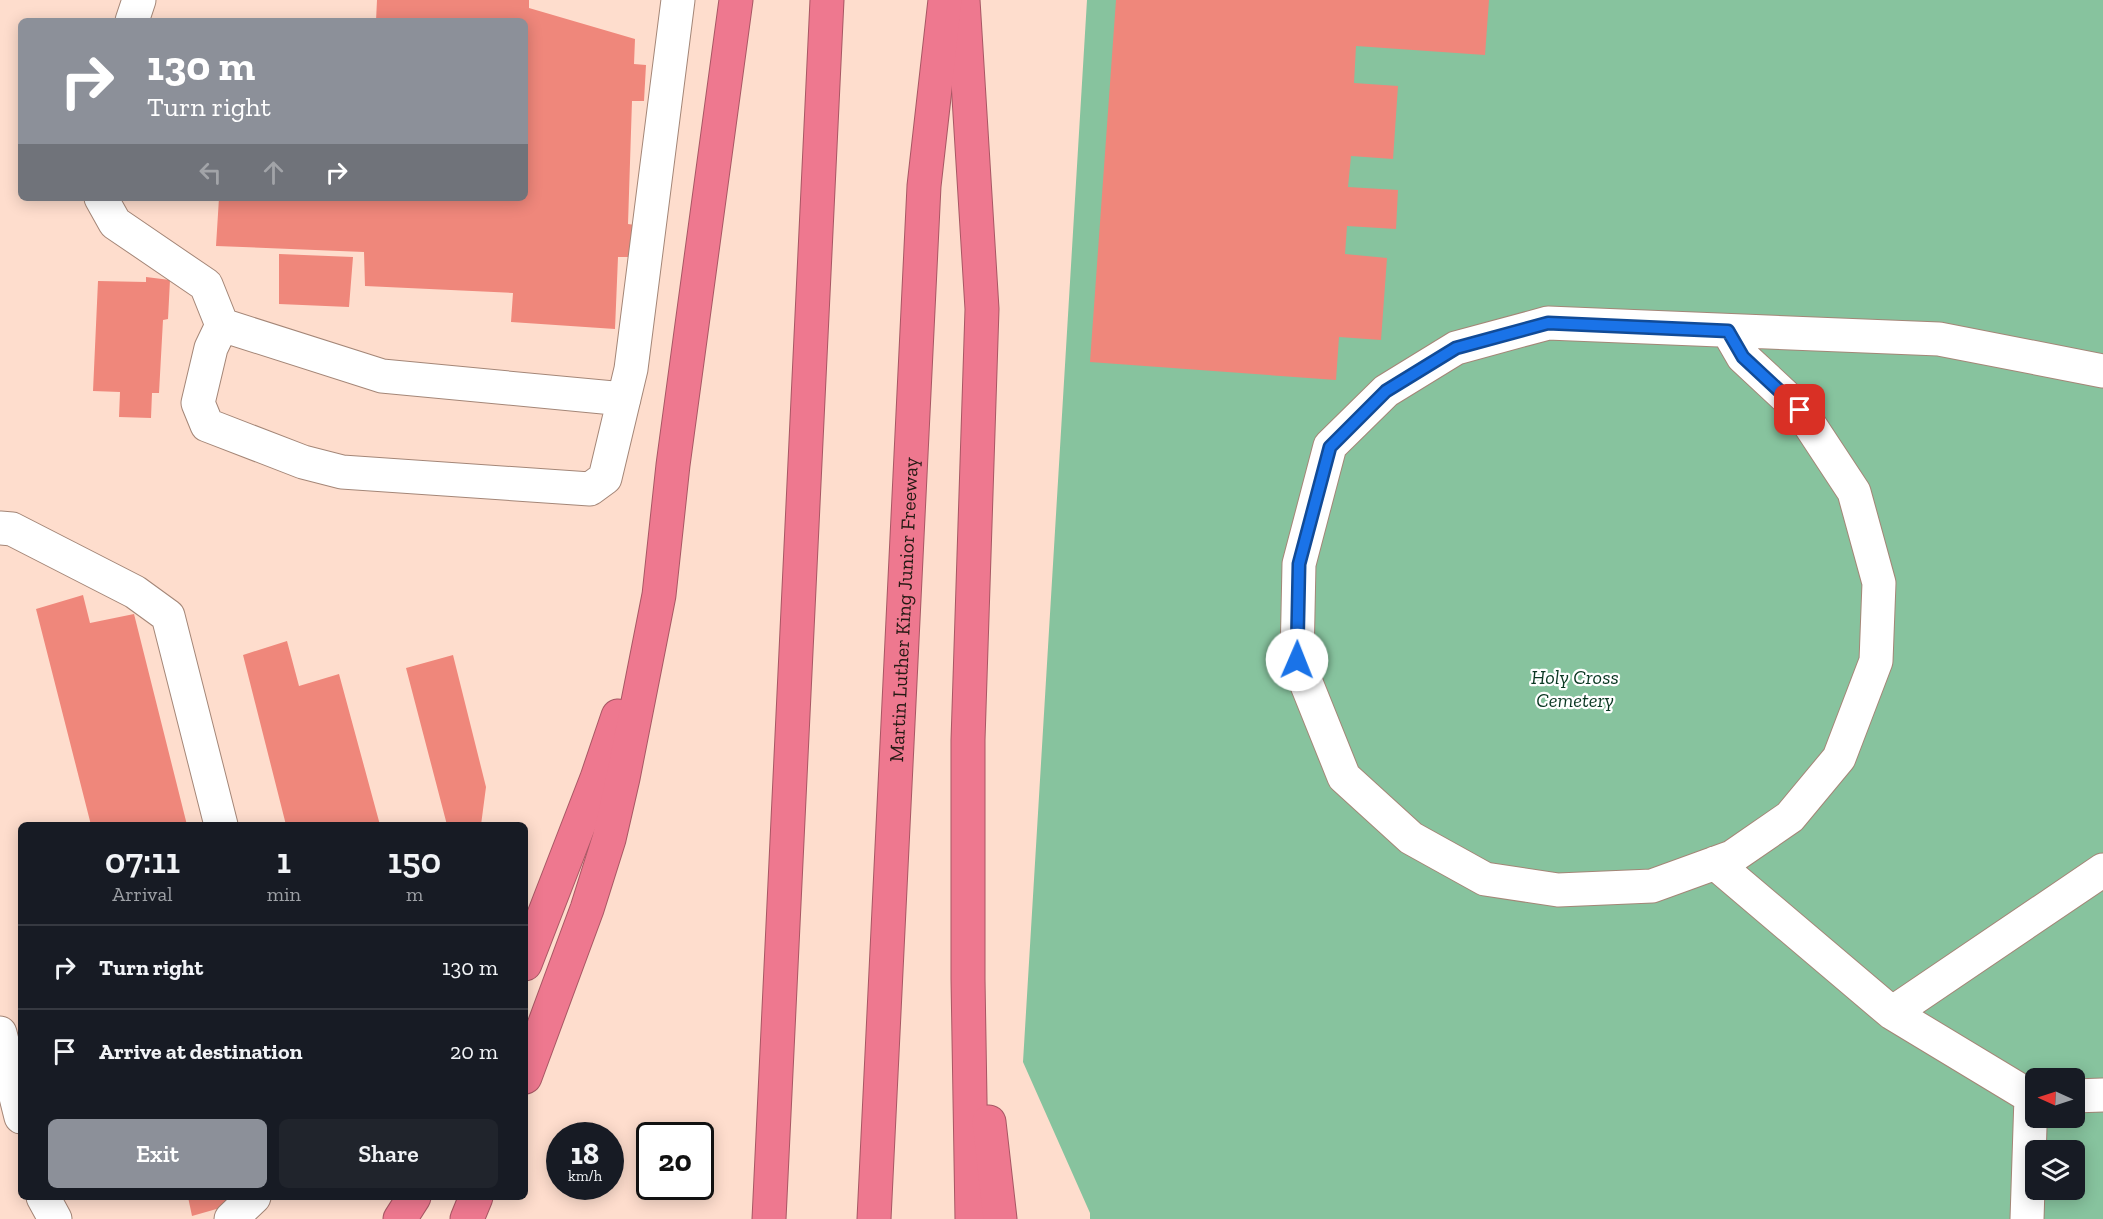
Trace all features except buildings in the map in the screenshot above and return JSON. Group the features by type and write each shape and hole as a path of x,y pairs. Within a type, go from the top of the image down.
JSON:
{"highway":[{"path":"528,1069 576,939 609,839 659,595 673,465 736,0"},
{"path":"769,1219 827,0"},
{"name":"Martin Luther King Junior Freeway","path":"874,1219 924,186 945,0"},
{"path":"963,0 982,309 968,740 972,1219"},
{"path":"528,956 597,778 659,595"},
{"path":"968,865 989,1124 1000,1219"},
{"path":"400,1219 412,1200"},
{"path":"466,1219 475,1200"}],"lane":[{"path":"133,18 139,0"},
{"path":"103,201 115,223 206,285 222,325 211,348 198,403 207,425 303,462 342,472 590,489 605,478 631,369 678,0"},
{"path":"1728,331 1743,357 1800,410 1854,492 1879,583 1876,661 1839,758 1790,817 1732,857 1652,886 1558,890 1485,879 1411,838 1344,777 1297,660 1299,564 1330,447 1386,391 1456,348 1548,323 1939,339 2103,371"},
{"path":"222,325 382,376 624,399"},
{"path":"0,528 12,529 135,592 168,616 220,822"},
{"path":"1714,863 1892,1013 2025,1091"},
{"path":"1892,1013 2103,870"},
{"path":"0,1033 18,1105"},
{"path":"2085,1096 2103,1095"},
{"path":"2026,1219 2031,1128"},
{"path":"45,1200 55,1219"},
{"path":"231,1219 251,1200"}],"green space":[{"name":"Holy Cross Cemetery","path":"1087,0 2103,0 2103,1219 1090,1219 1090,1213 1023,1062"}],"route":[{"path":"1297,660 1299,564 1330,447 1386,391 1456,348 1548,323 1728,331 1743,357 1800,410"}]}
